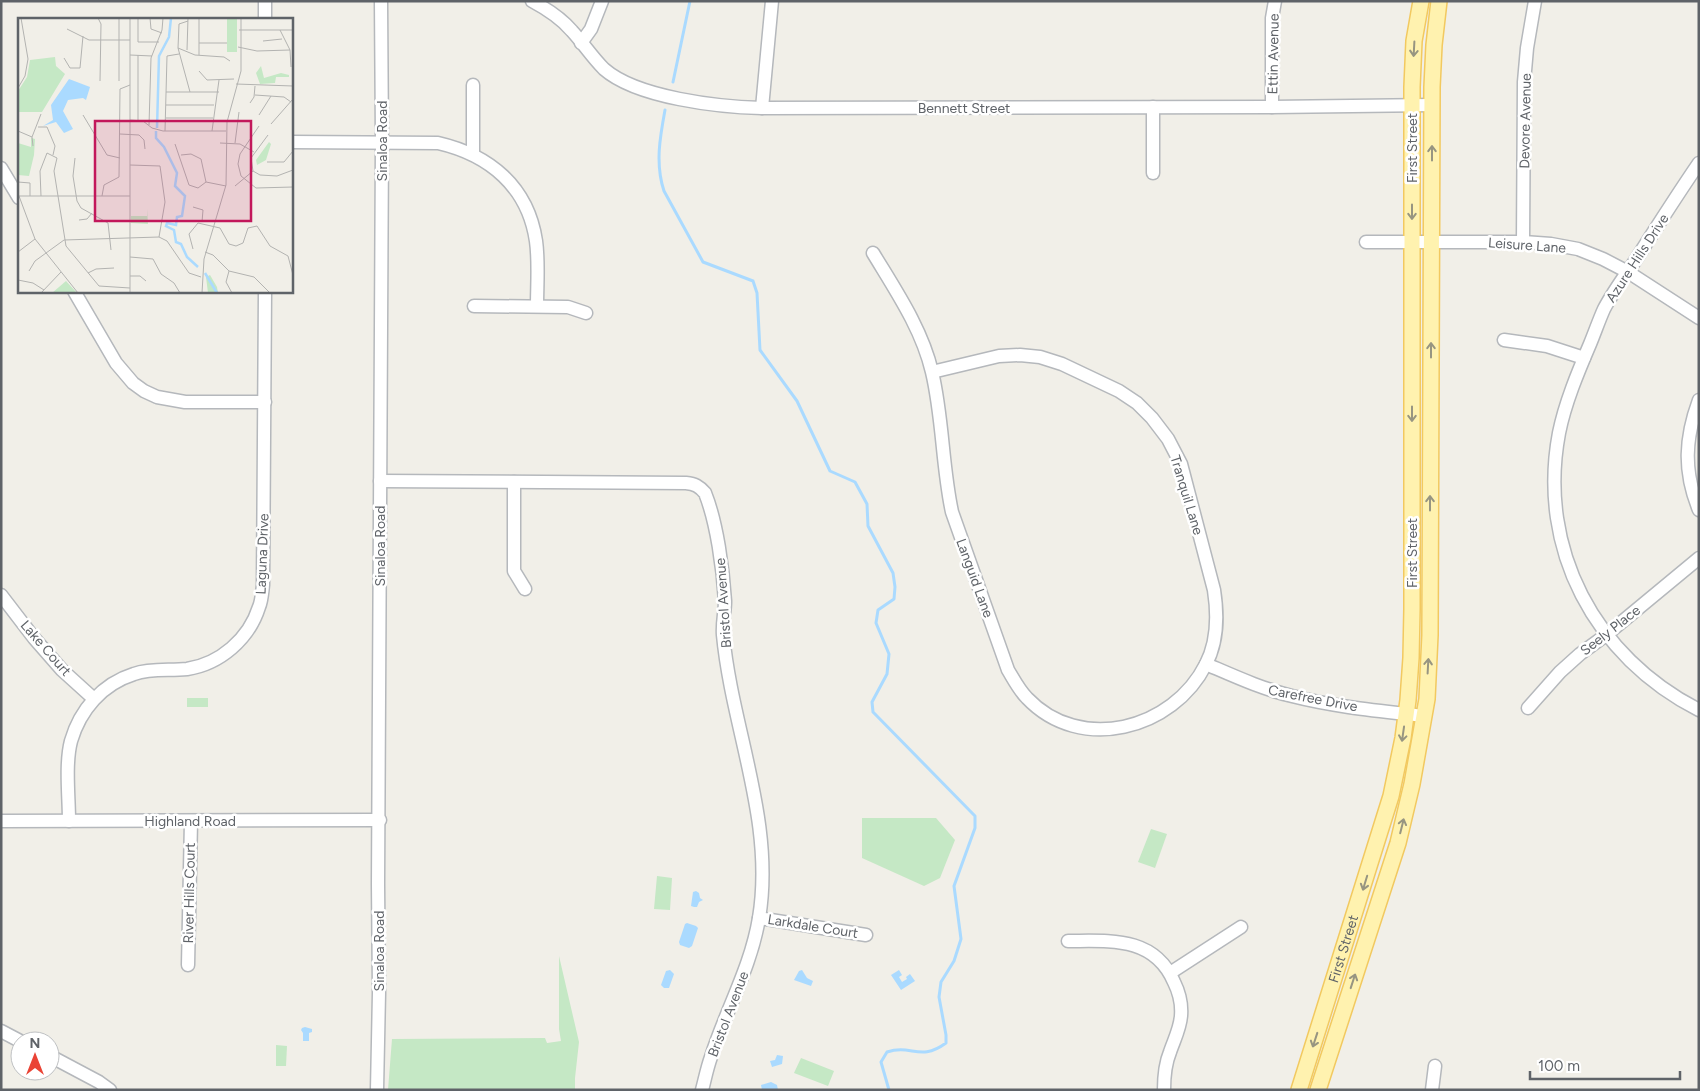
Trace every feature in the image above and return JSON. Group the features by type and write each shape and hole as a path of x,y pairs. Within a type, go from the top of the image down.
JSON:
{"main road":[{"name":"First Street","path":"1299,1090 1391,796 1406,714 1411,658 1412,609 1412,106 1414,41 1420,1"},
{"name":"First Street","path":"1318,1090 1398,843 1412,784 1427,699 1430,635 1432,105 1434,45 1439,1"}],"street":[{"path":"265,1 265,18"},
{"name":"Sinaloa Road","path":"377,1090 380,820 381,1"},
{"name":"Bennett Street","path":"532,1 559,18 572,31 592,58 607,71 623,81 640,89 709,105 762,108 1153,108 1432,105"},
{"path":"581,43 591,29 602,1"},
{"path":"762,108 772,1"},
{"name":"Ettin Avenue","path":"1272,107 1272,18 1275,1"},
{"name":"Devore Avenue","path":"1523,242 1524,82 1527,48 1535,1"},
{"path":"472,85 472,153"},
{"path":"1153,108 1153,173"},
{"path":"292,142 438,143 457,147 472,153 488,163 505,177 517,192 528,211 534,228 537,306"},
{"name":"Azure Hills Drive","path":"1699,162 1604,309 1568,401 1559,433 1555,468 1556,504 1561,540 1571,571 1586,603 1606,635 1641,672 1661,688 1699,710"},
{"path":"1,168 18,196"},
{"name":"Leisure Lane","path":"1366,242 1523,242 1551,244 1578,249 1628,272 1699,318"},
{"name":"Languid Lane","path":"873,253 915,324 924,345 938,402 946,488 952,512 1008,670 1027,699 1046,714 1069,724 1096,729 1123,728 1150,719 1173,705 1192,687 1206,664"},
{"path":"75,292 120,368 132,383 144,391 157,397 184,402 265,402"},
{"name":"Laguna Drive","path":"69,821 69,761 71,742 79,720 94,699 112,684 134,674 152,670 186,669 211,662 234,646 251,626 259,607 264,585 265,292"},
{"path":"474,306 568,307 586,313"},
{"path":"1504,340 1547,346 1584,358"},
{"name":"Tranquil Lane","path":"932,372 999,356 1020,355 1040,357 1062,364 1118,391 1136,403 1152,418 1168,439 1181,464 1214,590 1217,611 1216,627 1206,664"},
{"path":"1699,400 1691,421 1687,446 1688,472 1693,497 1699,510"},
{"name":"Bristol Avenue","path":"380,481 686,483 700,487 705,493 723,574 725,604 723,633 735,709 758,817 762,858 762,884 759,918 749,960 711,1057 702,1090"},
{"path":"514,482 514,571 525,589"},
{"name":"Seely Place","path":"1528,708 1580,654 1606,635 1699,558"},
{"name":"Lake Court","path":"1,595 57,664 94,699"},
{"name":"Carefree Drive","path":"1206,664 1260,687 1293,697 1424,716"},
{"name":"Highland Road","path":"1,821 380,820"},
{"name":"River Hills Court","path":"188,965 191,821"},
{"name":"Larkdale Court","path":"759,918 866,935"},
{"path":"1170,973 1241,927"},
{"path":"1068,941 1114,941 1131,944 1153,955 1170,973 1179,993 1181,1014 1178,1032 1169,1054 1165,1071 1164,1090"},
{"path":"60,1061 110,1090"},
{"path":"1432,1090 1435,1066"}],"green space":[{"path":"187,698 208,698 208,707 187,707"},
{"path":"862,818 936,818 955,840 940,878 924,886 862,858"},
{"path":"1151,829 1167,834 1155,868 1138,862"},
{"path":"657,876 672,878 670,910 654,909"},
{"path":"559,956 579,1042 575,1090 388,1090 392,1039 545,1038 547,1043 561,1041 559,1029"},
{"path":"276,1045 287,1046 286,1066 276,1066"},
{"path":"801,1058 834,1071 828,1086 794,1073"}],"water":[{"path":"696,891 703,900 699,902 697,907 694,907 691,906 693,892"},
{"path":"687,923 698,928 692,946 689,948 680,945 679,942"},
{"path":"670,970 674,974 669,988 664,988 661,985 666,971"},
{"path":"802,970 807,978 813,981 811,986 794,980 799,971"},
{"path":"899,970 902,975 899,977 902,982 910,974 915,981 901,990 891,975"},
{"path":"305,1027 312,1029 312,1032 309,1033 309,1041 303,1041 301,1030"},
{"path":"777,1055 783,1056 782,1064 772,1067 770,1061 775,1060"},
{"path":"771,1082 777,1085 778,1090 762,1090 761,1085"}],"waterway":[{"path":"673,82 690,1"},
{"path":"665,110 659,161 664,191 703,262 753,281 757,293 760,350 797,401 830,471 855,482 867,504 868,526 893,573 894,599 878,610 876,623 889,654 887,674 872,702 873,712 975,816 975,828 954,886 961,939 954,961 941,982 939,997 946,1043 937,1049 929,1051 896,1050 887,1052 881,1062 889,1090"}]}
